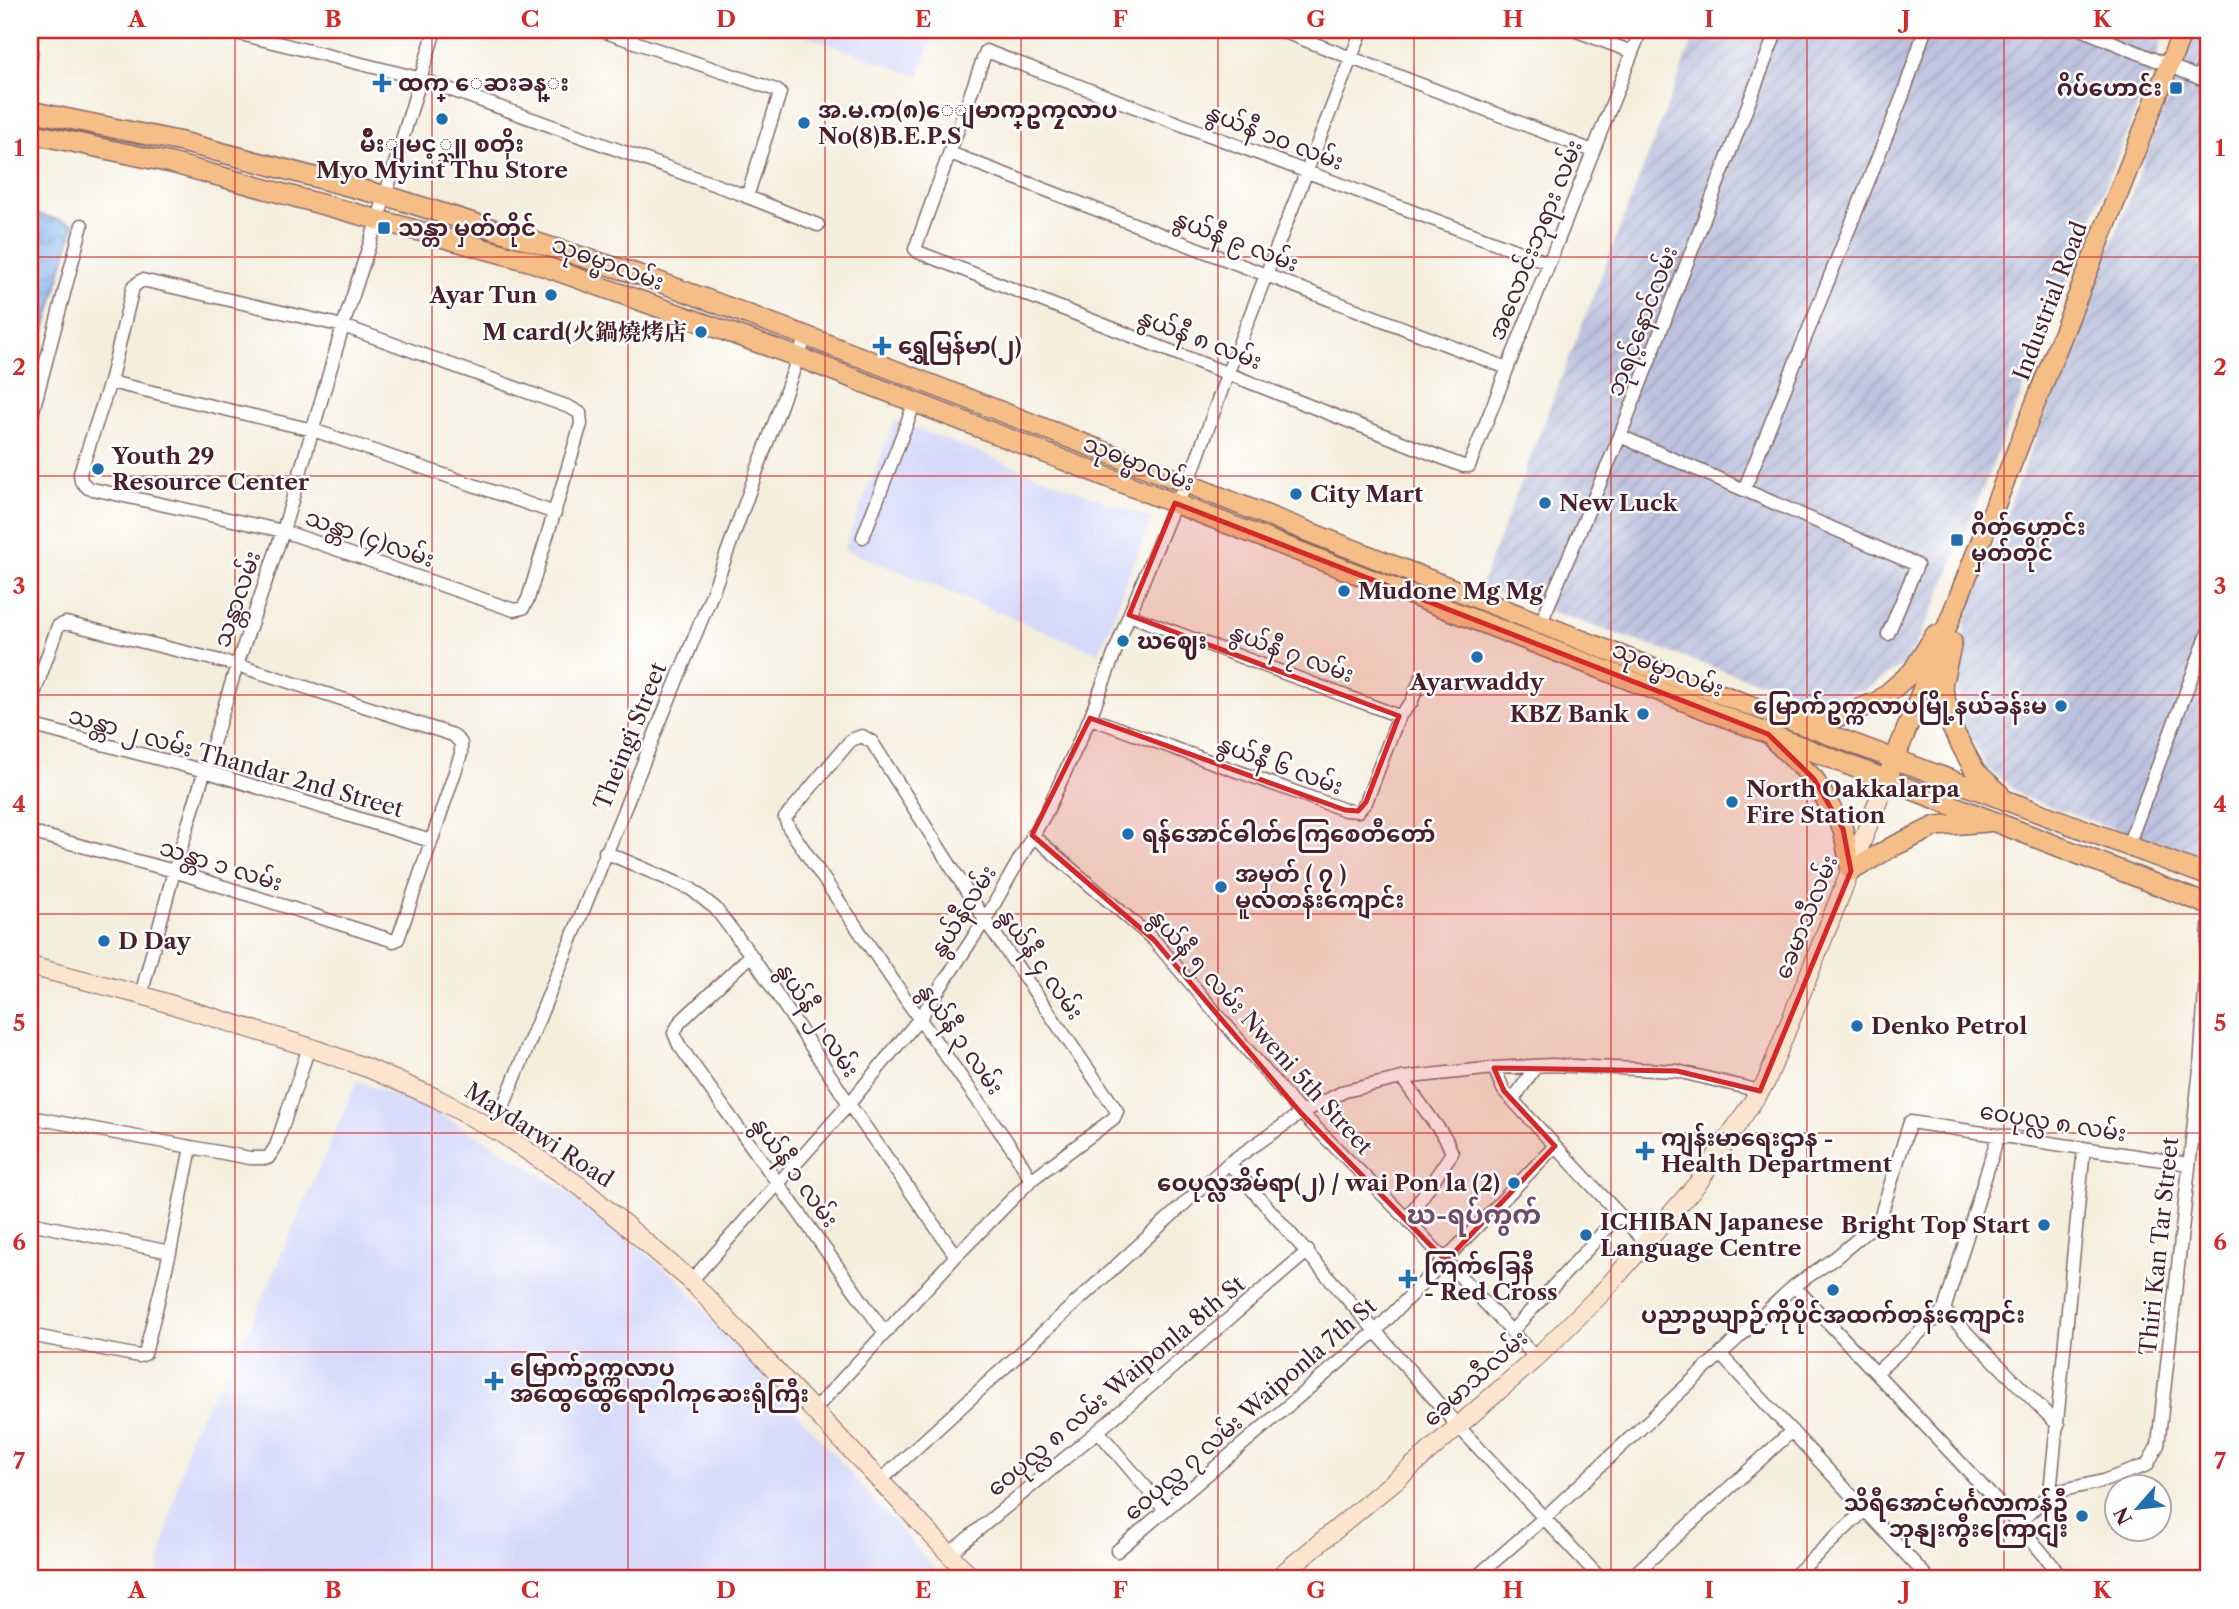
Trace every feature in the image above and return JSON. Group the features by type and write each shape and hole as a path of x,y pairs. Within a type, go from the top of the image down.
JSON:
{"main road":[{"name":"Industrial Road","path":"1963,589 2183,30"},
{"name":"သုဓမ္မာလမ်း","path":"30,111 182,142 385,197 643,276 1188,484 1540,625 1777,716 2209,876"},
{"name":"သုဓမ္မာလမ်း","path":"30,133 171,163 532,262 798,357 2209,905"},
{"path":"1777,716 1840,716 1879,701 1912,672 1963,589"},
{"path":"1886,781 1963,589"},
{"path":"1963,589 1942,685 1952,728 1975,771 2007,800"},
{"path":"1768,734 1814,779 1843,829 1851,871 1936,826 1998,822"}],"street":[{"path":"30,78 32,30"},
{"path":"225,30 421,79 818,225"},
{"name":"သန္တာလမ်း","path":"141,995 174,871 237,665 283,531 343,326 435,30"},
{"path":"599,30 780,93 747,197"},
{"path":"1279,30 1593,151"},
{"name":"နွယ်နီလမ်း","path":"691,1281 849,1104 920,1018 985,920 1047,811 1090,718 1175,503 1188,484 1228,372 1362,30"},
{"path":"1574,30 1632,52"},
{"name":"အလောင်းဘုရား လမ်း","path":"1469,466 1641,30"},
{"name":"ဘုရင့်နောင်လမ်း","path":"1540,625 1620,436 1777,30"},
{"path":"1744,490 1903,95 1925,30"},
{"path":"2083,30 2204,80 2209,51"},
{"name":"နွယ်နီ ၁၀ လမ်း","path":"950,153 986,51 1549,263"},
{"name":"နွယ်နီ ၈ လမ်း","path":"950,153 916,251 1463,466 1469,466"},
{"name":"နွယ်နီ ၉ လမ်း","path":"950,153 1507,368"},
{"path":"30,422 82,225"},
{"path":"142,280 343,326 580,413 580,424 555,513 313,430 110,382 133,287 142,280"},
{"name":"Theingi Street","path":"494,1129 712,594 806,336"},
{"name":"သန္တာ (၄)လမ်း","path":"110,382 80,473 81,481 88,488 283,531 514,610 523,608 528,600 555,513"},
{"path":"863,537 915,402"},
{"path":"1620,436 1917,565 1888,634"},
{"name":"နွယ်နီ ၇ လမ်း","path":"1129,615 1399,716"},
{"path":"30,705 58,626 66,623 237,665 453,735 461,743 461,754 431,841"},
{"path":"2128,845 2209,631"},
{"path":"1399,716 1411,703 1421,678"},
{"name":"နွယ်နီ ၆ လမ်း","path":"1090,718 1345,810 1358,811 1366,802 1399,716"},
{"name":"သန္တာ ၂ လမ်း Thandar 2nd Street","path":"30,725 205,771 431,841"},
{"name":"နွယ်နီ ၄ လမ်း","path":"785,818 851,740 862,736 872,742 985,920 1117,1111 1114,1118 1031,1180"},
{"name":"ခေမာသီလမ်း","path":"1276,1579 1536,1358 1602,1293 1698,1183 1766,1082 1886,781"},
{"name":"နွယ်နီ ၃ လမ်း","path":"785,818 789,828 1014,1151 1031,1180"},
{"name":"သန္တာ ၁ လမ်း","path":"30,832 174,871 389,941 398,939 431,841"},
{"name":"နွယ်နီ ၅ လမ်း Nweni 5th Street","path":"1032,835 1154,940 1301,1113 1407,1219 1536,1358"},
{"name":"နွယ်နီ ၂ လမ်း","path":"606,852 691,889 715,908 751,955 849,1104 956,1256"},
{"name":"Thiri Kan Tar Street","path":"2050,1493 2103,1481 2147,1465 2158,1445 2189,1164 2204,1076 2209,927"},
{"name":"နွယ်နီ ၁ လမ်း","path":"751,955 680,1022 674,1033 679,1045 885,1333"},
{"name":"Maydarwi Road","path":"30,966 141,995 309,1047 370,1069 434,1097 494,1129 581,1187 691,1281 973,1579"},
{"path":"30,1117 250,1158 268,1158 276,1146 309,1047"},
{"path":"881,1480 1230,1163 1301,1113 1345,1091 1402,1078 1536,1066 1677,1071 1760,1090"},
{"path":"1513,1100 1536,1066"},
{"path":"1494,1068 1504,1091 1646,1243"},
{"path":"1402,1078 1446,1139 1452,1153 1407,1219"},
{"name":"ဝေပုလ္လ ၈ လမ်း","path":"1794,1286 1835,1258 1879,1221 1910,1122 2189,1164"},
{"path":"1876,1373 1944,1310 1998,1136"},
{"name":"ဝေပုလ္လ ၇ လမ်း Waiponla 7th St","path":"1117,1551 1376,1331 1555,1146"},
{"path":"30,1335 139,1356 145,1354 170,1252 191,1147"},
{"path":"2018,1524 2050,1493 2084,1148"},
{"path":"1230,1163 1458,1426 1601,1579"},
{"path":"814,1410 956,1256 1031,1180"},
{"path":"1512,1331 1619,1215"},
{"path":"30,1223 170,1252"},
{"name":"ဝေပုလ္လ ၈ လမ်း Waiponla 8th St","path":"950,1553 1098,1431 1308,1251"},
{"path":"1474,1579 1544,1518 1794,1286 2018,1524 2064,1579"},
{"path":"1944,1310 2058,1425"},
{"path":"1721,1354 1929,1579"},
{"path":"1098,1431 1165,1510"},
{"path":"1629,1579 1792,1431"},
{"path":"1791,1579 1865,1510"}],"highlighted area":[{"path":"1175,503 1768,734 1814,779 1843,829 1851,871 1760,1091 1677,1071 1494,1068 1504,1091 1555,1146 1446,1261 1301,1113 1154,940 1032,835 1090,718 1345,810 1358,811 1366,802 1399,716 1129,615"}],"shaded area":[{"path":"790,30 935,30 919,76"},
{"path":"1697,30 2166,30 2151,74 1937,602 1907,663 1864,690 1820,698 1733,674 1480,587"},
{"path":"2195,30 2209,30 2209,861 2025,798 1988,769 1963,725 1956,683 1967,615"},
{"path":"895,420 1151,519 1099,653 844,549"},
{"name":"မြောက်ဥက္ကလာပ အထွေထွေရောဂါကုဆေးရုံကြီး","path":"357,1081 432,1110 490,1143 572,1194 680,1281 944,1579 156,1579 189,1437 251,1325"}],"water":[{"path":"30,212 74,224 30,386"}],"place":[{"name":"ထက္ ေဆးခန္း","path":"382,83"},
{"name":"ဂိပ်ဟောင်း","path":"2176,88"},
{"name":"မ်ိဳးျမင့္သူ စတိုး Myo Myint Thu Store","path":"442,119"},
{"name":"အ.မ.က(၈)ေျမာက္ဥကၠလာပ No(8)B.E.P.S","path":"804,123"},
{"name":"သန္တာ မှတ်တိုင်","path":"384,228"},
{"name":"Ayar Tun","path":"551,295"},
{"name":"M card(火鍋燒烤店","path":"701,332"},
{"name":"ရွှေမြန်မာ(၂)","path":"882,346"},
{"name":"Youth 29 Resource Center","path":"98,469"},
{"name":"City Mart","path":"1296,494"},
{"name":"New Luck","path":"1545,503"},
{"name":"ဂိတ်ဟောင်း မှတ်တိုင်","path":"1957,540"},
{"name":"Mudone Mg Mg","path":"1344,591"},
{"name":"ဃဈေး","path":"1123,641"},
{"name":"Ayarwaddy","path":"1477,657"},
{"name":"မြောက်ဥက္ကလာပမြို့နယ်ခန်းမ","path":"2061,706"},
{"name":"KBZ Bank","path":"1643,714"},
{"name":"North Oakkalarpa Fire Station","path":"1732,802"},
{"name":"ရန်အောင်ဓါတ်ကြေစေတီတော်","path":"1128,834"},
{"name":"အမှတ် ( ၇ ) မူလတန်းကျောင်း","path":"1221,887"},
{"name":"D Day","path":"104,941"},
{"name":"Denko Petrol","path":"1857,1026"},
{"name":"ကျန်းမာရေးဌာန - Health Department","path":"1645,1151"},
{"name":"ဝေပုလ္လအိမ်ရာ(၂) / wai Pon la (2)","path":"1514,1183"},
{"name":"Bright Top Start","path":"2044,1225"},
{"name":"ICHIBAN Japanese Language Centre","path":"1586,1235"},
{"name":"ကြက်ခြေနီ - Red Cross","path":"1408,1279"},
{"name":"ပညာဥယျာဉ်ကိုပိုင်အထက်တန်းကျောင်း","path":"1833,1290"},
{"name":"မြောက်ဥက္ကလာပ အထွေထွေရောဂါကုဆေးရုံကြီး","path":"494,1381"},
{"name":"သိရီအောင်မင်္ဂလာကန်ဦ ဘုနျးကွီးကြောငျး","path":"2082,1516"}],"district":[{"name":"ဃ-ရပ်ကွက်","path":"1474,1215"}]}
